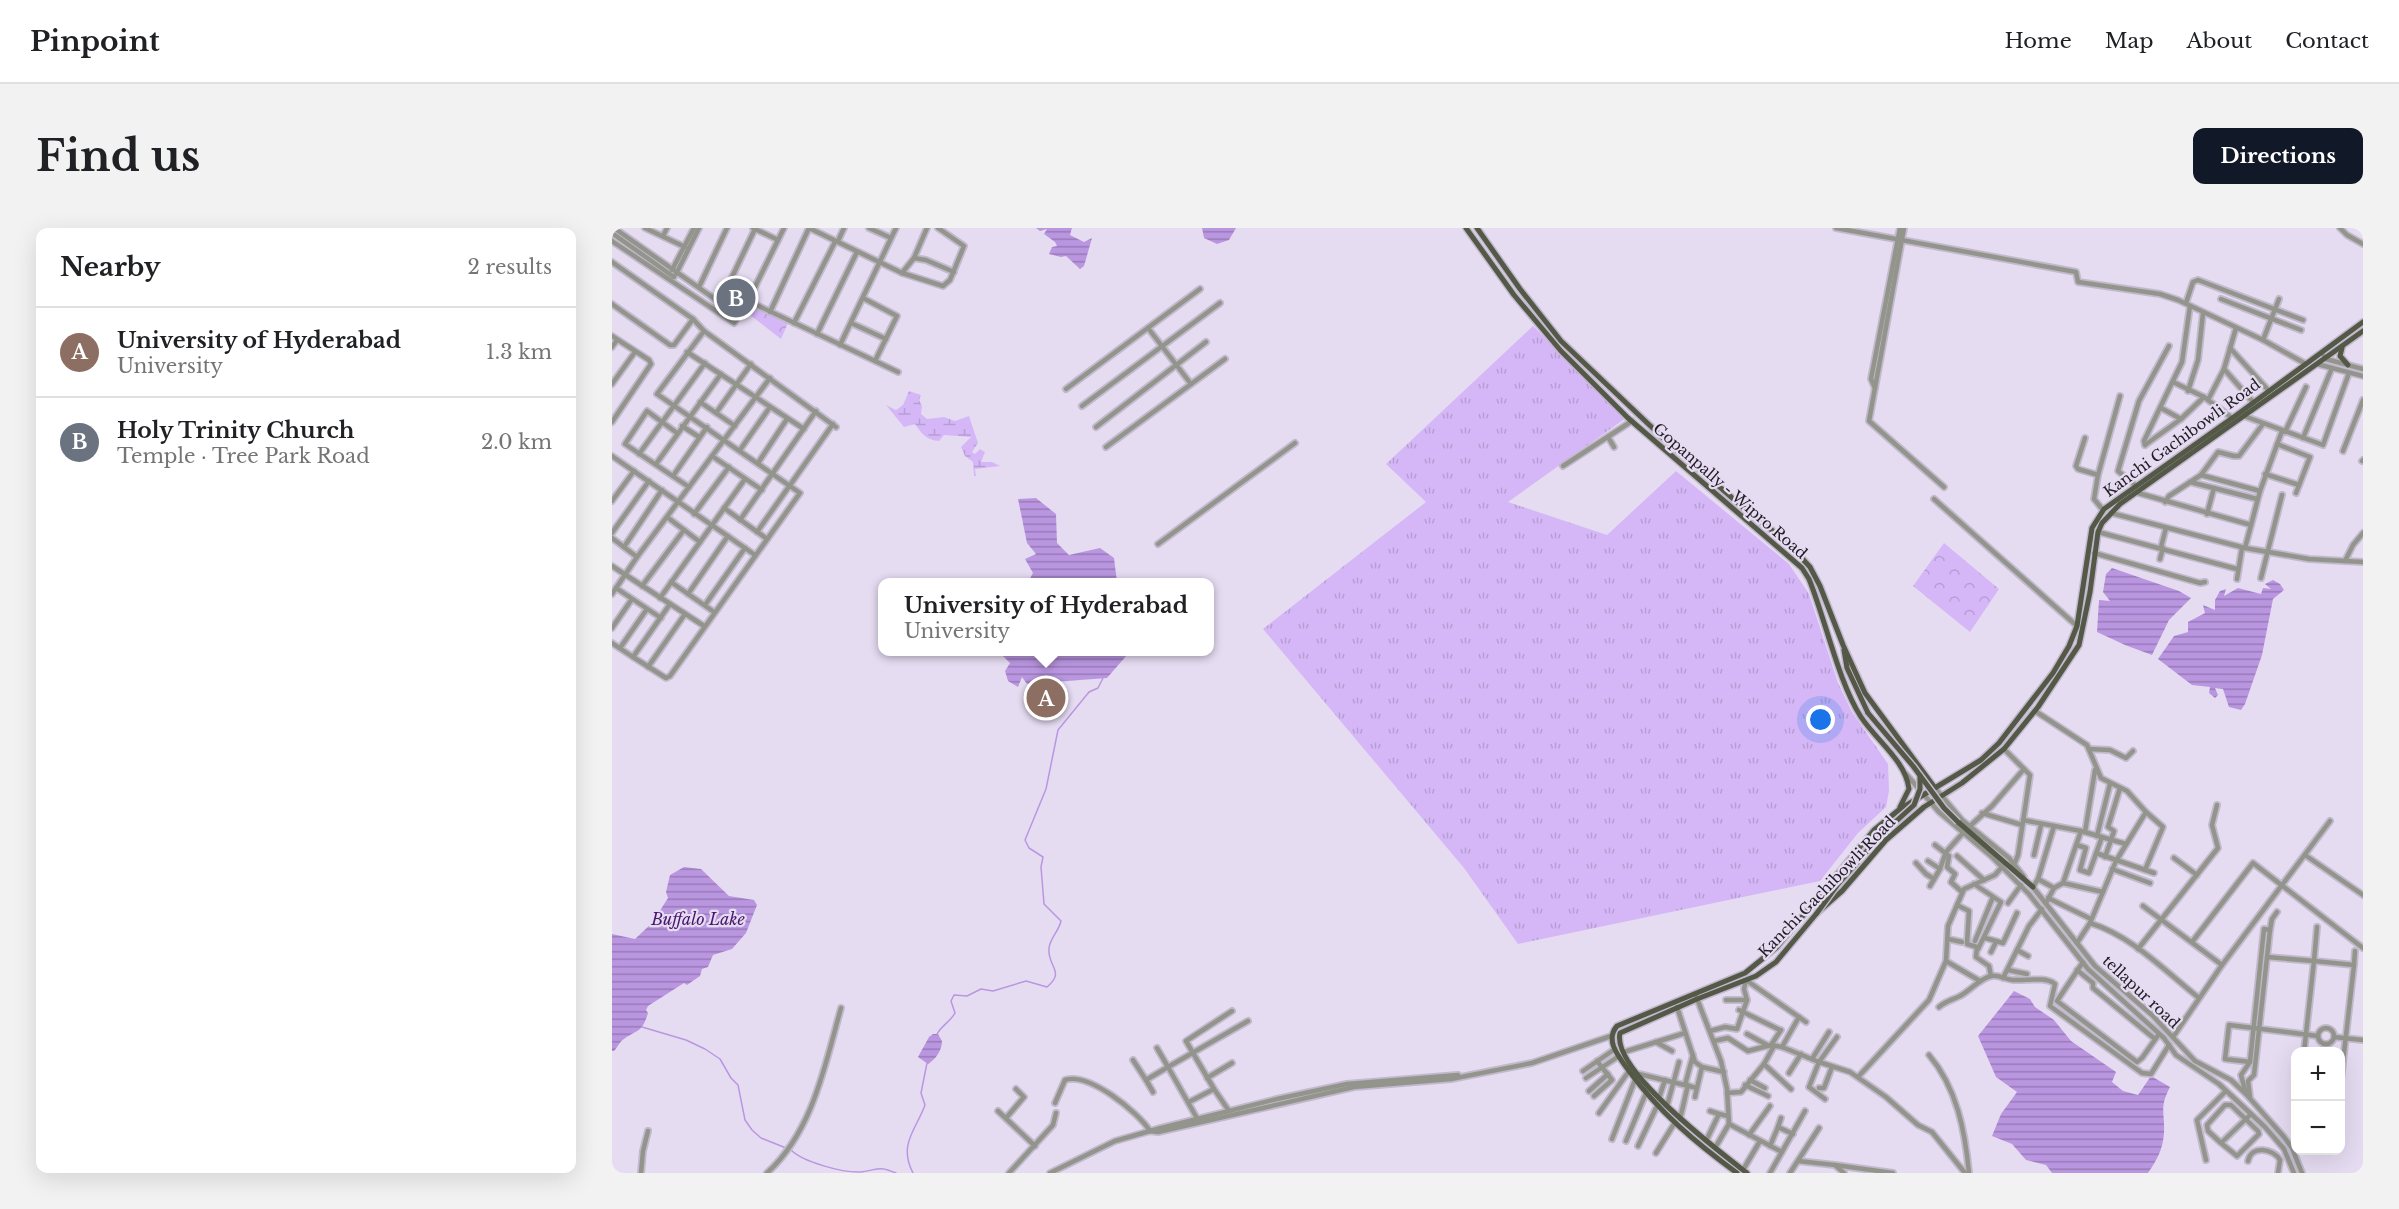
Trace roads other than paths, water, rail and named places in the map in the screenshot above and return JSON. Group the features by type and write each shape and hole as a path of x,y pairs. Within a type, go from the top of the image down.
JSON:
{"main road":[{"name":"Gopanpally - Wipro Road","path":"1466,228 1514,296 1550,339 1632,421 1791,557 1809,579 1845,684 1861,716 1903,770"},
{"name":"Gopanpally - Wipro Road","path":"1477,228 1520,290 1592,373 1654,430 1794,549 1815,573 1843,645 1865,693 1935,788"},
{"name":"Kanchi Gachibowli Road","path":"1622,1054 1620,1035 1624,1030 1744,974 1761,962 1778,947 1874,830 1900,809 1980,760 1999,743 2053,673 2069,646 2077,626 2092,528 2103,510 2137,490 2244,416 2363,322"},
{"name":"Kanchi Gachibowli Road","path":"1611,1036 1617,1026 1756,976 1780,958 1817,913 1842,891 1886,840 1930,802 1969,778 2004,749 2035,711 2079,645 2090,591 2094,552 2102,523 2137,490 2253,402 2305,368 2317,364 2363,332"},
{"path":"1550,339 1556,334"},
{"path":"2342,346 2340,356 2348,365"},
{"path":"1757,530 1763,523"},
{"name":"Gopanpally - Wipro Road","path":"1843,645 1847,669 1868,713 1944,808 2032,887"},
{"path":"1900,809 1909,789 1903,770"},
{"path":"1817,913 1838,884 1881,835 1911,808 1919,794 1920,776"},
{"path":"1611,1036 1615,1049 1622,1054 1646,1093 1674,1124 1742,1172"},
{"path":"1622,1054 1629,1071 1680,1119 1742,1172"}],"street":[{"path":"614,228 615,239"},
{"path":"645,228 685,247"},
{"path":"663,236 667,228"},
{"path":"672,275 694,228"},
{"path":"672,275 699,228"},
{"path":"699,287 727,228"},
{"path":"612,233 615,239 672,275 734,323 748,301 784,228"},
{"path":"770,312 810,228 902,273 943,286 947,284 954,272 964,246 938,228"},
{"path":"794,322 844,228"},
{"path":"840,345 896,228"},
{"path":"902,273 914,258 927,228"},
{"path":"1836,228 2076,272 2078,282 2160,294 2263,340 2305,368"},
{"path":"1899,228 1900,239"},
{"path":"1904,228 1900,239 1869,421 1944,487"},
{"path":"2340,228 2363,244"},
{"path":"2347,235 2351,228"},
{"path":"720,302 754,229 778,240"},
{"path":"871,229 891,238"},
{"path":"615,239 672,275 699,287 739,316"},
{"path":"817,334 857,252"},
{"path":"914,258 926,260 954,272"},
{"path":"612,262 835,426 789,485 757,532"},
{"path":"2236,328 2224,369 2206,398 2145,445 2144,441 2174,382 2185,352 2188,305 2193,282 2198,280 2303,320"},
{"path":"1066,389 1200,289"},
{"path":"862,298 896,314 897,318 875,361"},
{"path":"2222,299 2301,330"},
{"path":"2263,340 2279,299"},
{"path":"748,301 898,372"},
{"path":"1082,406 1220,303"},
{"path":"612,304 670,345 674,345 693,320"},
{"path":"2188,391 2198,360 2203,313"},
{"path":"851,322 886,339"},
{"path":"1148,328 1191,384"},
{"path":"612,643 661,676 666,678 670,676 800,493 657,394 704,331"},
{"path":"612,336 649,360 651,364 612,422"},
{"path":"612,347 617,340"},
{"path":"1096,427 1206,342"},
{"path":"2169,346 2139,401 2118,471 2137,490 2165,502 2251,525"},
{"path":"2230,348 2269,391"},
{"path":"612,384 635,352"},
{"path":"687,352 804,429"},
{"path":"2321,353 2326,358 2363,369"},
{"path":"1106,447 1225,359"},
{"path":"639,454 705,363"},
{"path":"716,413 751,364"},
{"path":"2317,364 2363,376"},
{"path":"2303,438 2332,368"},
{"path":"2224,369 2253,402"},
{"path":"2244,416 2318,445 2324,444 2349,373"},
{"path":"656,464 721,374"},
{"path":"612,594 637,556 770,378"},
{"path":"2174,382 2206,398 2232,418"},
{"path":"2237,579 2243,548 2265,474 2277,444 2306,387"},
{"path":"2103,510 2094,499 2098,475 2120,396"},
{"path":"2343,451 2363,400"},
{"path":"700,402 735,426"},
{"path":"740,450 770,407"},
{"path":"2161,408 2181,419"},
{"path":"677,433 648,411 625,444 689,487"},
{"path":"741,520 816,411"},
{"path":"758,463 787,418"},
{"path":"1563,466 1632,421"},
{"path":"2165,502 2169,496 2201,475 2218,452 2239,456 2263,424"},
{"path":"682,426 699,437"},
{"path":"673,476 707,427"},
{"path":"1608,437 1614,447"},
{"path":"2085,438 2076,466 2078,469 2098,475"},
{"path":"1158,544 1295,443"},
{"path":"2277,444 2309,455 2296,493"},
{"path":"612,456 755,555"},
{"path":"712,456 762,490"},
{"path":"694,514 729,467"},
{"path":"612,501 634,471"},
{"path":"2265,474 2299,485"},
{"path":"2201,475 2260,491"},
{"path":"660,598 746,478"},
{"path":"612,533 649,481"},
{"path":"2189,482 2257,499"},
{"path":"2207,514 2214,488"},
{"path":"624,547 662,490"},
{"path":"2261,578 2282,495"},
{"path":"1934,499 2077,626"},
{"path":"724,508 767,539"},
{"path":"2111,513 2243,548 2309,558 2363,562"},
{"path":"667,517 700,542"},
{"path":"2160,560 2166,528"},
{"path":"642,586 684,530"},
{"path":"2098,532 2238,569"},
{"path":"2345,561 2353,545 2363,533"},
{"path":"688,594 728,536"},
{"path":"612,538 637,556"},
{"path":"705,605 745,548"},
{"path":"2094,552 2200,583 2205,582"},
{"path":"612,566 704,626"},
{"path":"671,582 714,612"},
{"path":"616,588 661,618"},
{"path":"612,628 632,599"},
{"path":"633,657 670,604"},
{"path":"620,648 647,609"},
{"path":"648,667 685,614"},
{"path":"2035,711 2090,749 2100,778 2130,793 2163,827 2145,870"},
{"path":"2004,749 2030,776 2018,855 2014,865"},
{"path":"2090,749 2110,750 2126,758 2133,752"},
{"path":"1970,826 1992,806 2024,769"},
{"path":"2063,883 2083,832 2096,769"},
{"path":"1903,770 1930,802 2021,885 2083,962 2159,1034 2176,1055 2226,1091 2251,1114 2284,1149 2294,1173"},
{"path":"2080,870 2090,873 2110,784"},
{"path":"1999,786 2004,791"},
{"name":"tellapur road","path":"1935,788 1970,826 2014,865 2047,901 2095,966 2148,1012 2195,1061 2231,1080 2246,1094 2292,1148 2302,1173"},
{"path":"2105,856 2114,831 2108,827 2120,788"},
{"path":"2138,949 2218,848 2212,825 2217,805"},
{"path":"2077,943 2090,921 2116,861 2146,812"},
{"path":"1982,813 2022,823 2083,832 2126,844"},
{"path":"2173,1037 2222,965 2330,820"},
{"path":"2034,855 2041,825"},
{"path":"2032,887 2038,879 2054,826"},
{"path":"1930,886 1940,869 1946,852 1963,833"},
{"path":"1935,845 1946,852 1949,858 1947,867 1955,874 1951,882 1962,892"},
{"path":"2076,885 2086,849 2077,845"},
{"path":"2096,854 2154,873"},
{"path":"2305,855 2363,895"},
{"path":"1957,856 1984,880"},
{"path":"2174,858 2197,874"},
{"path":"1928,861 1940,869"},
{"path":"1916,862 1926,874 1934,879"},
{"path":"2192,942 2253,863 2363,948"},
{"path":"1858,1077 1929,1000 1946,961 1948,926 1962,892 1995,875 2002,867"},
{"path":"2112,869 2150,883"},
{"path":"2038,879 2054,888"},
{"path":"2103,892 2063,883 2054,888 2047,901 2108,929 2138,949 2199,998"},
{"path":"1974,884 2001,904 1976,957 1989,966 1991,976"},
{"path":"2008,903 2021,885"},
{"path":"1975,941 1993,897"},
{"path":"1957,905 1969,911 1967,944 1976,946 1978,949"},
{"path":"2143,906 2222,965"},
{"path":"2003,978 2029,926 2042,909"},
{"path":"2246,1094 2241,1075 2250,1062 2271,919 2277,912"},
{"path":"1985,938 2002,943 2017,913"},
{"path":"2305,1047 2317,927"},
{"path":"2251,1100 2248,1081 2254,1075 2264,929 2270,930"},
{"path":"1948,939 1962,942"},
{"path":"1991,952 1996,942"},
{"path":"2017,950 2028,956"},
{"path":"2345,1047 2355,951"},
{"path":"2261,956 2354,964"},
{"path":"1946,961 1980,981"},
{"path":"2083,962 2057,1002 2137,1062 2141,1060 2159,1034"},
{"path":"2078,968 2093,983 2093,988 2156,1039"},
{"path":"2008,970 2027,974"},
{"path":"1939,1007 1991,976 2054,982 2055,987 2050,1006 2142,1073 2151,1074 2169,1045"},
{"path":"1710,1031 1725,1027 1737,1029 1747,1000 1744,989 1746,980 1755,983 1806,1022"},
{"path":"1696,996 1714,1041 1728,1093 1729,1124 1715,1148"},
{"path":"2112,1003 2118,996"},
{"path":"1726,1000 1747,1000"},
{"path":"1677,1007 1695,1062 1702,1067 1724,1072"},
{"path":"767,1173 784,1158 811,1109 841,1008"},
{"path":"1728,1093 1739,1093 1764,1064 1781,1030 1742,1010"},
{"path":"1229,1111 1186,1044 1187,1039 1232,1011"},
{"path":"2142,1018 2148,1012"},
{"path":"1906,1013 1912,1019"},
{"path":"1782,1047 1799,1017"},
{"path":"1146,1080 1248,1021"},
{"path":"2250,1062 2225,1059 2229,1025 2318,1036"},
{"path":"2327,1028 2332,1030 2334,1037 2330,1043 2325,1044 2318,1036 2320,1031 2327,1028"},
{"path":"1812,1059 1829,1032"},
{"path":"1586,1078 1622,1054 1685,1033"},
{"path":"1747,1034 1771,1046"},
{"path":"1050,1173 1115,1141 1150,1131 1354,1087 1450,1079 1532,1063 1611,1036"},
{"path":"1825,1099 1809,1089 1819,1062 1837,1037"},
{"path":"2334,1037 2363,1040"},
{"path":"1714,1041 1727,1038 1748,1051 1771,1046 1782,1047 1832,1067 1845,1069 1886,1097 1918,1125 1932,1132 1967,1173"},
{"path":"1656,1042 1672,1051"},
{"path":"1157,1048 1198,1121"},
{"path":"1583,1071 1615,1049"},
{"path":"1789,1073 1801,1054"},
{"path":"1680,1119 1693,1055"},
{"path":"1929,1055 1945,1076 1960,1118 1967,1173"},
{"path":"1133,1060 1153,1092"},
{"path":"1594,1096 1612,1080 1597,1061"},
{"path":"1667,1106 1679,1062"},
{"path":"1207,1078 1232,1063"},
{"path":"1764,1064 1791,1089"},
{"path":"1695,1097 1702,1067"},
{"path":"1819,1088 1824,1088 1832,1067"},
{"path":"1599,1113 1629,1071"},
{"path":"1589,1090 1608,1074"},
{"path":"1198,1121 1229,1111 1347,1084 1465,1075"},
{"path":"1055,1103 1065,1080 1072,1077 1096,1086 1124,1105 1150,1131"},
{"path":"1612,1139 1637,1077 1665,1080 1697,1088"},
{"path":"1659,1098 1665,1080"},
{"path":"1750,1080 1765,1088"},
{"path":"1745,1085 1768,1096"},
{"path":"1006,1118 1024,1097 1016,1089"},
{"path":"1189,1102 1214,1089"},
{"path":"2206,1160 2197,1120 2226,1091"},
{"path":"1626,1141 1646,1093"},
{"path":"1684,1103 1691,1105"},
{"path":"2225,1105 2231,1105 2259,1134 2240,1155 2234,1155 2221,1143 2208,1131 2207,1125 2225,1105"},
{"path":"1638,1146 1657,1106"},
{"path":"1749,1135 1770,1106"},
{"path":"998,1111 1035,1146"},
{"path":"1710,1111 1728,1116"},
{"path":"1770,1173 1805,1111"},
{"path":"1009,1173 1053,1125 1056,1113"},
{"path":"1706,1141 1719,1114"},
{"path":"2221,1143 2251,1114"},
{"path":"1770,1146 1781,1118"},
{"path":"1656,1153 1674,1124"},
{"path":"1729,1124 1782,1152"},
{"path":"1778,1127 1793,1134"},
{"path":"1790,1173 1819,1128"},
{"path":"641,1173 642,1150 648,1131"},
{"path":"1742,1172 1760,1142"},
{"path":"2248,1161 2249,1155 2254,1151 2260,1150 2275,1154 2280,1160 2278,1173"},
{"path":"1798,1161 1893,1173"},
{"path":"1835,1166 1844,1173"}],"water":[{"path":"1036,228 1072,228 1070,235 1084,242 1092,238 1084,266 1080,269 1066,256 1049,254 1052,247 1057,246 1055,242 1044,234 1047,229 1040,231"},
{"path":"1202,228 1236,228 1229,240 1217,244 1204,238"},
{"path":"1036,498 1056,514 1057,543 1069,555 1100,548 1114,558 1116,578 1030,578 1033,573 1025,559 1036,554 1027,543 1018,499"},
{"path":"2112,568 2179,591 2191,598 2169,620 2152,655 2097,632 2099,600 2110,601 2103,592 2106,574"},
{"path":"2273,580 2284,590 2273,599 2262,655 2241,710 2229,707 2223,689 2215,688 2218,695 2215,698 2209,693 2210,687 2192,685 2158,659 2174,636 2188,632 2188,622 2205,613 2203,605 2215,610 2215,600 2220,591 2226,589 2224,596 2238,588 2261,594 2263,588 2271,589 2265,584"},
{"path":"1003,656 1126,656 1107,678 1027,684 1022,677 1018,687 1008,681 1005,671 1010,663"},
{"name":"Buffalo Lake","path":"684,867 701,869 729,896 754,900 757,905 746,933 732,949 713,955 708,967 702,969 700,976 687,985 684,983 648,1006 646,1019 641,1027 612,1051 612,934 635,939 652,923 668,898 666,892 670,875"},
{"path":"2014,991 2030,999 2035,1007 2054,1020 2071,1041 2116,1072 2112,1082 2123,1091 2138,1095 2151,1076 2170,1087 2164,1105 2162,1144 2157,1159 2148,1173 2052,1173 2046,1165 2026,1160 2012,1144 1992,1136 2001,1114 2017,1092 1996,1077 1978,1036"},
{"path":"933,1034 938,1034 942,1044 934,1060 928,1064 918,1057"}],"waterway":[{"path":"937,1034 955,1013 951,1001 954,995 967,996 981,989 993,991 1026,981 1047,987 1055,977 1049,948 1061,921 1044,904 1041,867 1043,857 1029,848 1025,840 1046,789 1058,730 1089,692 1098,688 1103,678"},
{"path":"642,1027 686,1040 720,1059 738,1085 745,1120 752,1130 761,1138 786,1148"},
{"path":"913,1173 907,1154 908,1145 925,1105 921,1093 927,1063"},
{"path":"791,1150 804,1159 834,1169 853,1172 881,1169 896,1173"}],"place":[{"name":"Holy Trinity Church","path":"736,298"},
{"name":"University of Hyderabad","path":"1046,698"}]}
